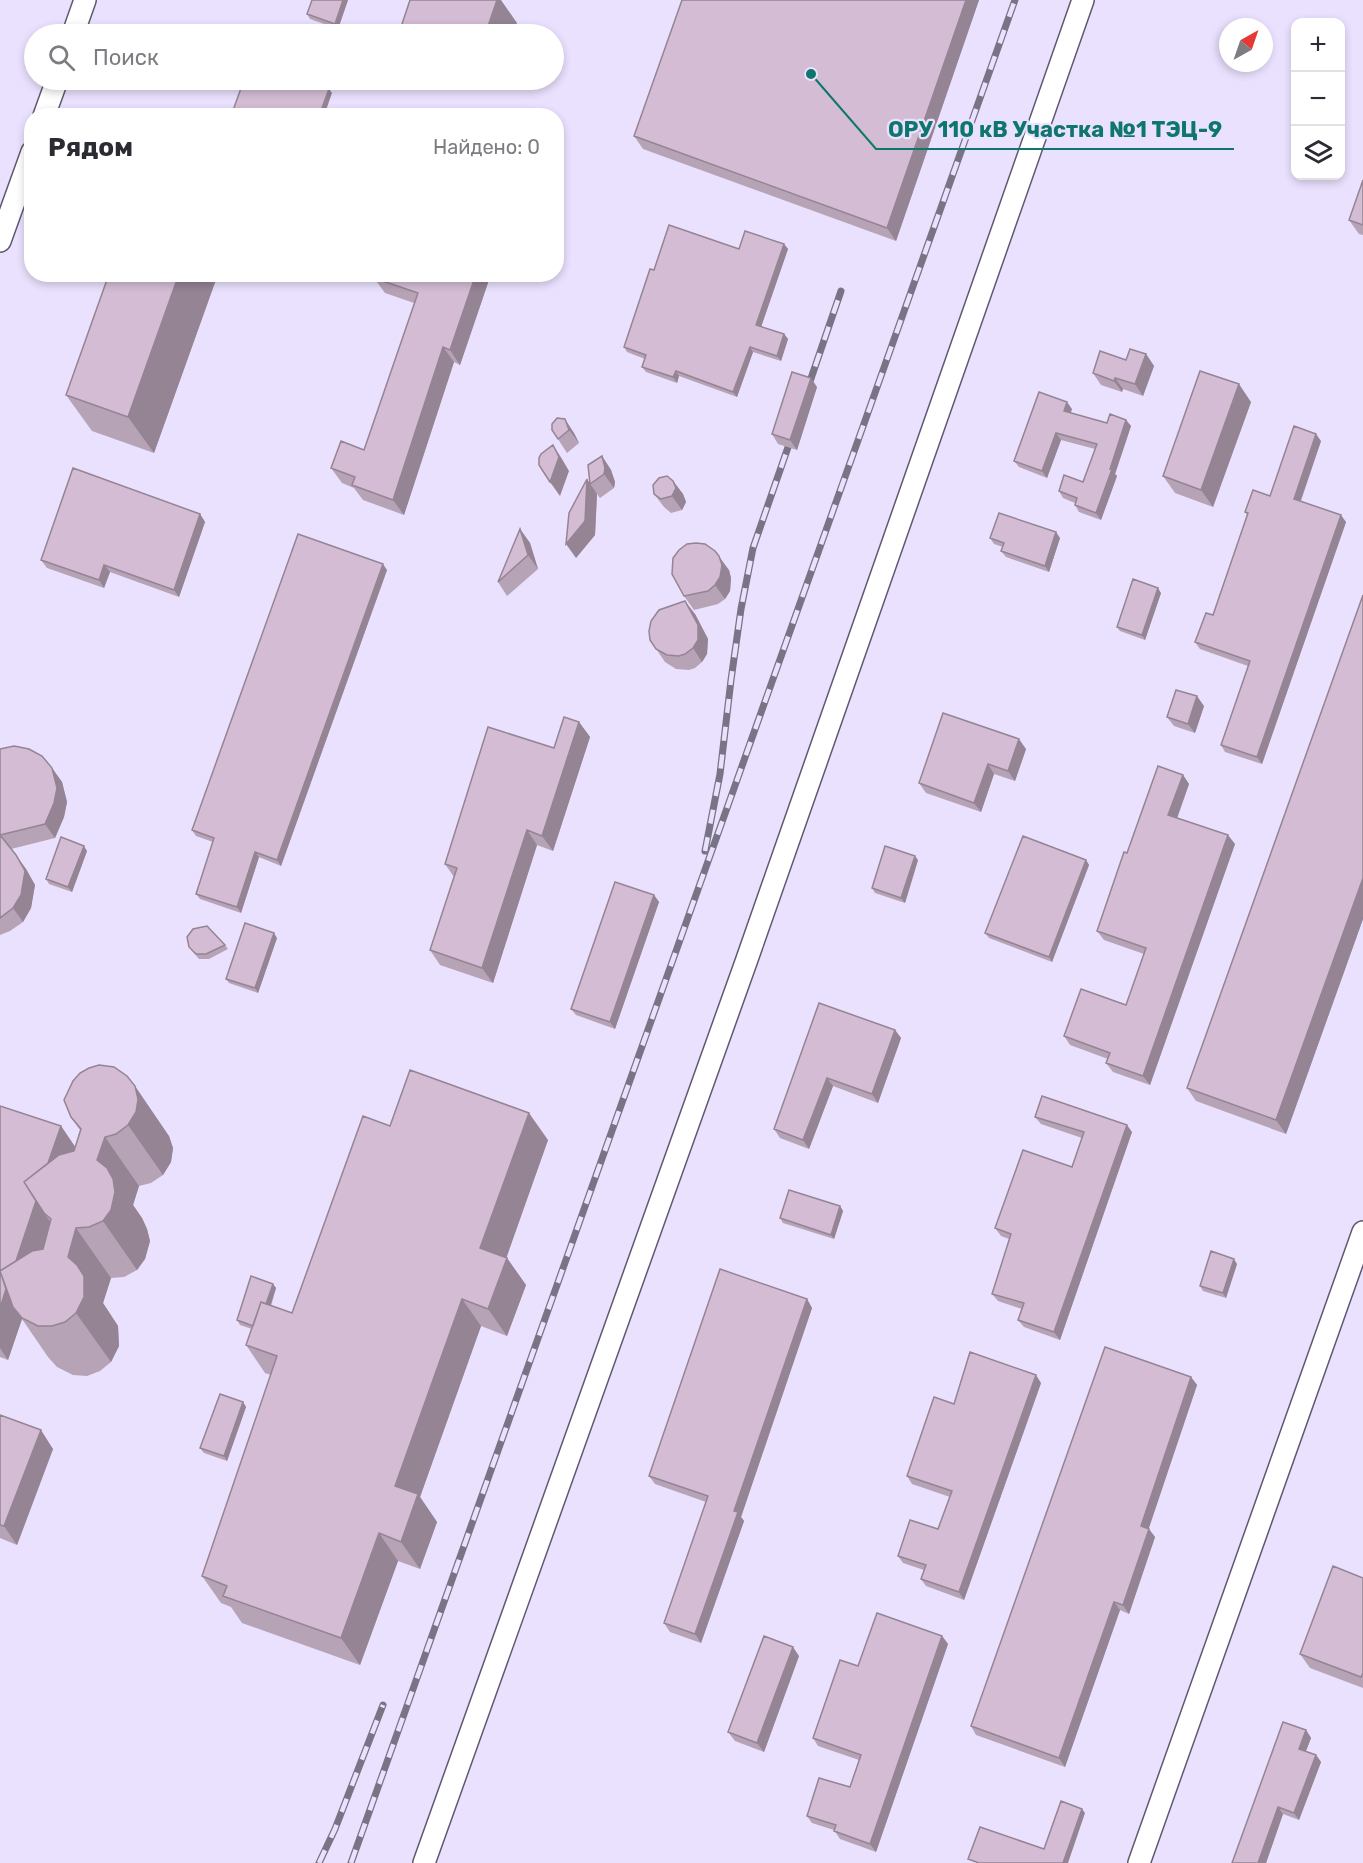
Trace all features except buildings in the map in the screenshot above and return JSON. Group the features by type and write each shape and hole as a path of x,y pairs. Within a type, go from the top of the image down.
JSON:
{"street":[{"path":"77,24 85,0"},
{"path":"424,1863 746,962 1083,0"},
{"path":"47,108 53,90"},
{"path":"0,241 24,174"},
{"path":"1139,1863 1363,1232"}],"railway":[{"path":"351,1863 1015,0"},
{"path":"806,393 841,291"},
{"path":"705,851 720,774 741,609 753,548 794,430"},
{"path":"319,1863 335,1829 383,1705"}],"place":[{"name":"ОРУ 110 кВ Участка №1 ТЭЦ-9","path":"811,74"}]}
